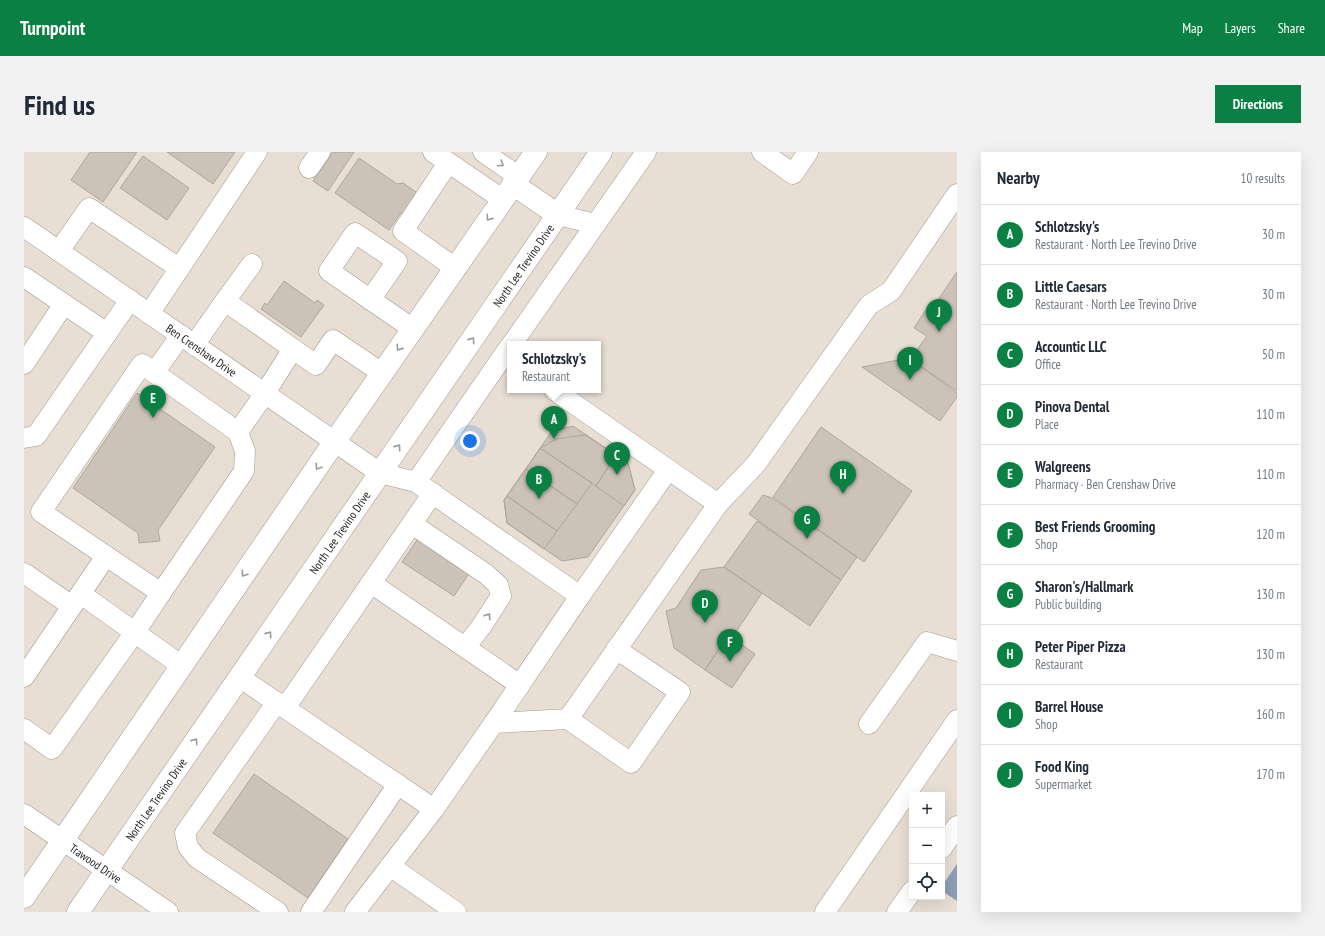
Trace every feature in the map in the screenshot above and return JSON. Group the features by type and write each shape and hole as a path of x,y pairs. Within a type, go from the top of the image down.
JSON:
{"main road":[{"path":"24,897 335,441 536,152"},
{"name":"North Lee Trevino Drive","path":"78,912 601,152"},
{"path":"511,186 558,215"}],"street":[{"path":"149,314 257,152"},
{"path":"483,152 511,186"},
{"path":"516,341 595,224 646,152"},
{"path":"762,152 793,174 808,152"},
{"path":"455,268 403,231 441,157 511,186"},
{"path":"568,719 718,504 756,464 869,305 891,291 957,194"},
{"path":"59,251 89,208 179,268"},
{"path":"558,215 595,224"},
{"name":"Ben Crenshaw Drive","path":"24,227 380,473"},
{"path":"154,373 225,301 252,264"},
{"path":"24,277 107,333"},
{"path":"24,438 36,436 130,300"},
{"path":"370,300 412,329"},
{"path":"225,301 316,365 333,340 382,373"},
{"path":"24,364 64,304"},
{"path":"238,432 293,349"},
{"path":"416,482 507,355"},
{"path":"24,730 52,749 135,632 244,470 245,451 238,432 142,364 41,512 161,593"},
{"path":"558,393 718,504"},
{"path":"355,912 434,809 668,470"},
{"path":"380,473 416,482 580,596"},
{"path":"278,912 198,858 188,847 185,833 371,584 433,493"},
{"path":"412,524 486,574 498,585 501,596 481,628 466,647"},
{"path":"24,677 106,556"},
{"path":"24,573 135,632 182,666"},
{"path":"371,584 520,685"},
{"path":"869,724 927,642 957,651"},
{"path":"494,723 568,719 632,763 680,692 616,649"},
{"path":"239,677 434,809"},
{"path":"825,912 957,720"},
{"path":"310,912 398,784"},
{"name":"Trawood Drive","path":"24,814 168,912"},
{"path":"945,844 957,826"},
{"path":"390,866 456,912"},
{"path":"897,912 909,895"}],"water":[{"path":"957,864 957,901 945,893 945,882"}],"building":[{"path":"90,152 137,152 103,202 71,180"},
{"path":"167,152 235,152 213,184"},
{"path":"333,152 354,152 328,191 313,181"},
{"path":"143,156 189,188 167,220 120,188"},
{"path":"359,158 397,184 403,183 419,194 406,213 400,214 389,230 335,193"},
{"path":"957,272 957,391 910,359 927,336 914,328 929,305 933,307"},
{"path":"284,281 315,303 317,300 324,305 301,337 261,309 265,303 267,305"},
{"path":"909,358 957,393 957,397 940,421 862,367"},
{"path":"137,393 215,447 158,530 160,541 139,543 138,533 73,488"},
{"path":"573,426 628,463 635,490 588,557 562,561 507,523 504,500 552,431"},
{"path":"821,427 912,491 864,562 773,497"},
{"path":"585,435 616,455 596,486 540,448 556,439"},
{"path":"540,448 592,483 577,504 526,469"},
{"path":"616,455 628,463 635,490 624,506 596,486"},
{"path":"526,469 577,504 557,531 507,496"},
{"path":"763,495 772,498 857,557 841,580 749,514"},
{"path":"507,496 557,531 544,549 507,523 504,500"},
{"path":"757,521 841,580 810,626 724,567"},
{"path":"421,534 472,569 454,596 402,562"},
{"path":"724,567 762,593 732,638 728,635 705,670 674,648 666,611 676,608 701,570"},
{"path":"728,635 755,654 732,688 705,670"},
{"path":"254,774 348,839 308,898 213,833"}],"place":[{"name":"Food King","path":"939,332"},
{"name":"Barrel House","path":"910,380"},
{"name":"Walgreens","path":"153,418"},
{"name":"Schlotzsky's","path":"554,439"},
{"name":"Accountic LLC","path":"617,475"},
{"name":"Peter Piper Pizza","path":"843,494"},
{"name":"Little Caesars","path":"539,499"},
{"name":"Sharon's/Hallmark","path":"807,539"},
{"name":"Pinova Dental","path":"705,623"},
{"name":"Best Friends Grooming","path":"730,662"}]}
